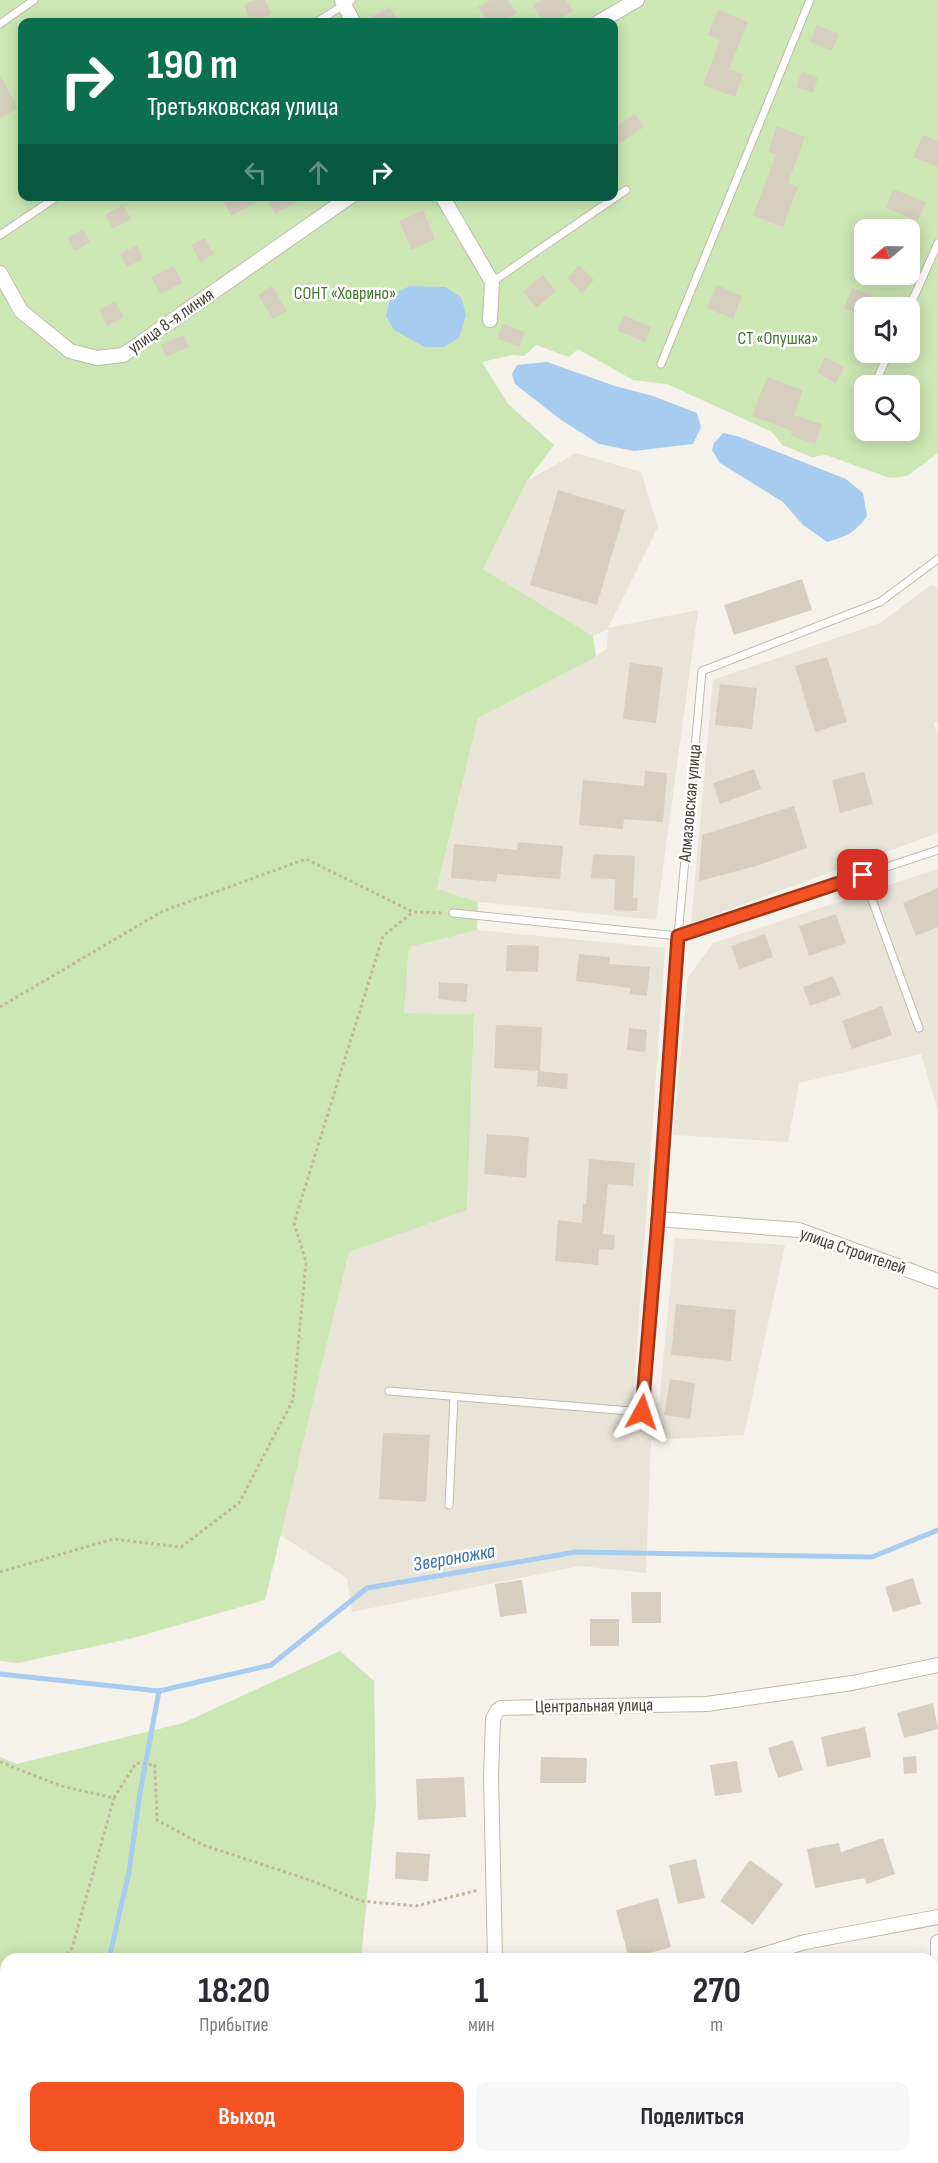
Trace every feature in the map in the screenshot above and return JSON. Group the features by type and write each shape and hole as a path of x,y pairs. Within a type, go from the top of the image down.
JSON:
{"street":[{"path":"606,18 637,0"},
{"path":"346,1 352,18"},
{"name":"улица 8-я линия","path":"0,273 21,311 70,351 97,358 123,355 344,201"},
{"path":"445,201 492,282 490,320"},
{"name":"улица Строителей","path":"658,1220 799,1230 938,1281"},
{"name":"Центральная улица","path":"495,1953 491,1776 493,1719 501,1708 708,1704 852,1683 938,1665"},
{"path":"769,1953 805,1942 938,1917"}],"lane":[{"path":"0,24 34,0"},
{"path":"661,364 810,0"},
{"path":"323,18 346,1"},
{"path":"618,195 626,190"},
{"path":"0,235 51,201"},
{"path":"492,282 610,201"},
{"path":"914,297 938,243"},
{"name":"Алмазовская улица","path":"454,1397 642,1412 678,936 702,671 880,602 938,558"},
{"path":"453,913 678,936 938,850"},
{"path":"863,875 919,1028"},
{"path":"389,1391 454,1397 449,1505"}],"path":[{"path":"0,1007 162,912 306,858 413,912 453,913"},
{"path":"0,1572 113,1539 181,1547 239,1503 292,1401 306,1262 294,1223 383,936 413,912"},
{"path":"0,1762 61,1786 114,1798"},
{"path":"68,1953 72,1948 114,1798 136,1763 154,1765 157,1820 203,1845 310,1880 361,1901 416,1906 495,1886"}],"shaded area":[{"path":"576,453 641,472 658,527 608,628 698,610 656,920 478,902 437,890 478,718 596,657 607,648 608,629 593,636 483,569 527,481"},
{"path":"931,585 938,588 938,722 934,723 938,735 938,833 691,923 713,680 880,623"},
{"path":"938,869 938,1111 921,1054 799,1083 788,1142 673,1135 688,977 713,943"},
{"path":"477,930 665,948 633,1402 659,1403 675,1238 785,1245 744,1435 651,1440 646,1573 580,1566 352,1612 347,1578 280,1535 349,1252 467,1209 474,1014 404,1013 409,946"}],"green space":[{"path":"0,0 938,0 938,453 907,476 890,478 826,455 812,457 782,445 772,432 667,384 633,380 578,349 569,357 536,345 524,356 512,355 482,362 508,404 554,445 527,481 483,569 593,636 596,657 478,718 437,889 478,902 477,930 409,947 404,1013 474,1014 467,1210 349,1252 265,1600 133,1638 18,1663 0,1661"},
{"path":"340,1651 374,1681 376,1805 362,1953 0,1953 0,1757 17,1764 183,1723"}],"water":[{"path":"410,286 445,287 461,297 466,315 459,338 444,347 425,347 394,330 386,316 391,295"},
{"path":"547,362 615,386 653,396 697,413 701,427 693,444 634,451 599,444 561,420 515,384 512,374 517,365"},
{"path":"723,433 737,436 846,479 863,493 867,516 850,533 827,542 803,525 783,502 720,463 712,450 714,443"}],"building":[{"path":"255,0 265,0 272,14 262,18 249,18 244,5"},
{"path":"490,0 508,0 517,13 509,18 485,18 478,7"},
{"path":"542,0 566,0 573,11 562,18 541,18 533,5"},
{"path":"390,7 396,18 370,18"},
{"path":"718,10 748,22 729,69 743,74 735,97 703,85 720,40 708,35"},
{"path":"817,25 839,34 832,51 810,42"},
{"path":"802,71 818,78 813,93 796,87"},
{"path":"0,75 18,108 0,118"},
{"path":"635,114 644,127 618,144 618,125"},
{"path":"777,126 805,137 788,183 798,187 783,227 753,215 776,155 768,152"},
{"path":"923,135 938,141 938,167 913,157"},
{"path":"893,189 926,202 919,219 913,219 886,208"},
{"path":"224,201 259,201 231,216"},
{"path":"268,201 298,201 275,214"},
{"path":"123,205 131,219 113,229 105,215"},
{"path":"423,210 435,239 412,250 399,221"},
{"path":"83,229 90,242 75,251 68,238"},
{"path":"205,238 214,254 200,262 191,245"},
{"path":"137,245 143,259 127,267 120,254"},
{"path":"579,265 594,280 582,293 567,278"},
{"path":"174,266 182,283 160,294 151,277"},
{"path":"543,275 556,291 536,308 523,292"},
{"path":"310,281 319,294 305,304 296,292"},
{"path":"717,285 742,296 733,319 707,308"},
{"path":"272,286 287,311 273,319 258,295"},
{"path":"852,288 876,297 854,297 854,312 844,308"},
{"path":"115,301 124,317 107,326 99,310"},
{"path":"624,315 651,327 645,342 617,330"},
{"path":"503,324 525,332 519,347 497,338"},
{"path":"183,335 189,347 166,357 161,345"},
{"path":"825,357 844,367 836,383 817,373"},
{"path":"767,377 803,390 794,415 822,424 815,444 791,436 792,431 752,416"},
{"path":"558,490 625,510 597,605 530,585"},
{"path":"802,579 812,610 734,635 724,605"},
{"path":"827,657 847,722 815,732 795,666"},
{"path":"630,663 663,667 656,723 623,719"},
{"path":"720,684 757,688 752,729 715,725"},
{"path":"754,769 761,789 720,804 713,783"},
{"path":"645,771 667,773 663,822 624,819 623,829 579,825 583,780 644,786"},
{"path":"864,772 873,804 840,813 832,780"},
{"path":"794,806 807,848 756,866 699,881 702,835"},
{"path":"518,842 563,846 560,879 497,874 496,882 451,878 454,844 517,850"},
{"path":"593,854 635,856 633,898 638,898 637,911 614,910 615,879 591,878"},
{"path":"938,888 938,927 916,936 903,903"},
{"path":"836,914 846,943 809,956 799,926"},
{"path":"765,934 773,957 739,969 731,946"},
{"path":"507,945 539,946 538,972 506,971"},
{"path":"579,954 610,957 609,964 650,967 647,996 630,994 630,988 576,981"},
{"path":"833,976 841,995 810,1006 803,987"},
{"path":"439,982 468,984 466,1002 438,999"},
{"path":"882,1006 892,1035 852,1049 842,1021"},
{"path":"496,1025 542,1027 540,1071 494,1068"},
{"path":"629,1028 647,1030 645,1052 627,1050"},
{"path":"538,1071 568,1074 567,1089 537,1086"},
{"path":"487,1134 529,1137 526,1178 484,1174"},
{"path":"589,1159 635,1163 633,1186 608,1184 603,1234 615,1235 614,1250 599,1249 598,1265 555,1261 558,1220 582,1223 583,1204 586,1204"},
{"path":"676,1304 736,1310 731,1361 671,1355"},
{"path":"670,1379 695,1383 690,1419 664,1415"},
{"path":"383,1433 430,1435 426,1502 379,1499"},
{"path":"913,1578 921,1604 893,1612 885,1587"},
{"path":"522,1580 527,1613 500,1617 495,1584"},
{"path":"631,1592 661,1592 661,1623 632,1623"},
{"path":"590,1619 619,1619 619,1646 590,1646"},
{"path":"933,1703 938,1729 904,1738 897,1713"},
{"path":"865,1727 871,1757 827,1767 821,1737"},
{"path":"793,1740 803,1770 778,1778 768,1748"},
{"path":"916,1756 917,1773 904,1774 903,1757"},
{"path":"541,1757 587,1758 586,1783 540,1783"},
{"path":"737,1761 742,1792 715,1796 710,1765"},
{"path":"464,1777 466,1817 418,1820 416,1779"},
{"path":"883,1838 895,1874 867,1884 864,1878 815,1888 807,1849 839,1843 841,1852"},
{"path":"396,1852 430,1854 428,1881 395,1879"},
{"path":"696,1859 705,1898 678,1904 669,1865"},
{"path":"750,1860 783,1884 753,1925 720,1901"},
{"path":"658,1898 671,1947 650,1953 627,1953 616,1910"}],"waterway":[{"name":"Звероножка","path":"0,1674 159,1691 271,1665 367,1588 576,1552 872,1557 938,1530"},
{"path":"110,1953 129,1872 140,1793 159,1691"}],"route":[{"path":"642,1412 678,936 863,875"}],"park label":[{"name":"СОНТ «Ховрино»","path":"345,293"},
{"name":"СТ «Опушка»","path":"778,338"}]}
